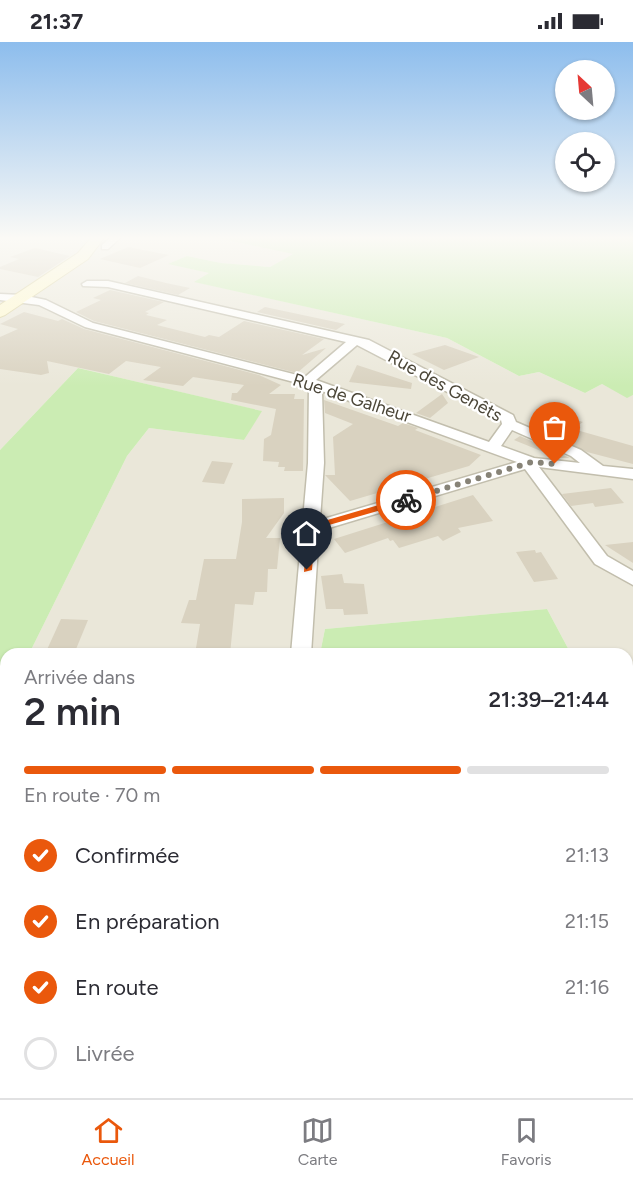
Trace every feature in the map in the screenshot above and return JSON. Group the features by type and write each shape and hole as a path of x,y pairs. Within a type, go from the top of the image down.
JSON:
{"street":[{"path":"2,306 22,298 38,287"},
{"path":"122,287 354,341"},
{"name":"Rue de Galheur","path":"22,298 61,309 72,317"},
{"name":"Rue de Galheur","path":"2,306 72,317 89,324 311,383 493,446 531,463 633,474"},
{"path":"301,648 316,463 311,383 354,341"},
{"name":"Rue des Genêts","path":"354,341 365,343 508,418 509,424 493,446"},
{"path":"509,424 576,453 599,470"},
{"path":"310,528 531,463 601,560 633,579"}],"shaded area":[{"path":"0,287 220,287 447,338 519,376 539,372 585,393 602,384 627,397 633,395 633,648 568,648 547,609 325,629 321,648 32,648 127,456 149,428 244,440 261,411 78,368 0,450"}],"green space":[{"path":"218,287 633,287 633,395 627,398 602,384 585,393 539,372 519,376 447,338"},
{"path":"78,368 262,411 244,440 149,428 127,456 32,648 0,648 0,450"},
{"path":"547,609 568,648 321,648 325,629"}],"building":[{"path":"144,287 190,288 178,295"},
{"path":"110,290 164,302 145,312 149,313 146,315 167,320 157,325 205,337 209,335 219,337 244,321 324,339 302,355 326,348 297,373 94,321 76,312 101,300 93,298"},
{"path":"265,307 345,324 336,330 257,312"},
{"path":"24,312 58,321 62,319 84,329 259,375 281,385 269,394 295,394 294,399 304,399 303,471 284,471 285,467 278,467 279,462 263,461 264,439 271,435 276,409 231,400 232,393 237,393 244,385 193,377 183,386 143,380 161,367 126,361 109,374 47,361 49,373 41,375 0,369 0,337 18,329 0,324"},
{"path":"445,345 479,357 444,370 412,354"},
{"path":"357,365 412,383 411,389 349,382"},
{"path":"442,394 448,403 430,418 416,413"},
{"path":"324,400 398,426 403,423 418,428 415,430 481,455 469,466 350,501 325,475 335,475 333,437 353,424 325,413"},
{"path":"552,412 583,422 573,429 633,446 633,464 587,452 553,436 556,430 539,420"},
{"path":"520,436 570,458 558,458 514,440"},
{"path":"212,461 233,463 224,484 202,482"},
{"path":"611,488 624,503 595,507 593,503 571,506 562,494"},
{"path":"473,495 493,521 458,528 461,532 443,541 438,536 399,548 393,540 390,541 388,538 345,553 334,539"},
{"path":"284,498 284,513 266,538 280,538 277,569 268,569 267,592 255,592 253,605 235,604 231,648 196,648 200,624 181,623 189,600 196,600 204,559 236,559 242,522 242,499"},
{"path":"633,542 633,563 605,545"},
{"path":"535,550 536,553 541,552 558,579 534,582 516,552"},
{"path":"342,574 344,583 364,584 368,614 344,615 343,609 326,609 321,576"},
{"path":"61,619 88,620 76,648 48,648"}],"way so far":[{"path":"406,500 532,462 555,464"}],"route":[{"path":"307,570 310,528 406,500"}]}
